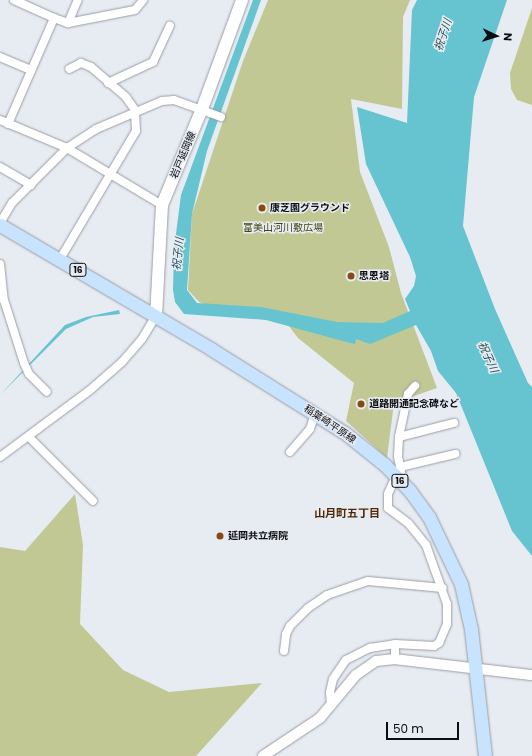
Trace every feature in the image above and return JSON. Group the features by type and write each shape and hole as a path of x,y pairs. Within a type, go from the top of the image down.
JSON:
{"main road":[{"name":"岩戸延岡線","path":"156,316 162,205 202,109 242,0"},
{"name":"稲葉崎平原線","path":"0,224 156,316 315,414 345,433 400,476 429,517 460,584 482,670 484,756"}],"street":[{"path":"15,0 68,24 135,10 143,0"},
{"path":"68,24 78,0"},
{"path":"8,124 54,18"},
{"path":"108,83 153,62 170,26"},
{"path":"0,57 31,70"},
{"path":"60,259 136,131 135,110 126,97 91,67 81,63 69,69"},
{"path":"0,224 12,203 67,148 96,129 135,110 162,101 174,100 221,117"},
{"path":"0,120 67,148 162,205"},
{"path":"0,167 31,185"},
{"path":"0,264 4,300 26,366 47,392"},
{"path":"0,457 30,438 89,391 122,362 142,339 156,316"},
{"path":"400,476 399,437 408,394 415,386"},
{"path":"290,452 310,429 315,414"},
{"path":"399,437 454,424"},
{"path":"30,438 93,501"},
{"path":"331,706 330,692 334,679 346,660 370,648 395,644 434,646 439,643 447,624 448,604 426,545 408,523 388,508 388,494 400,476 454,454"},
{"path":"284,651 286,634 290,626 308,608 328,595 368,581 442,588"},
{"path":"395,644 395,659"},
{"path":"263,756 320,718 365,666 376,661 395,659 532,675"}],"green space":[{"name":"富美山河川敷広場","path":"268,0 410,0 403,17 402,109 351,99 360,172 389,247 401,293 437,388 394,403 387,458 346,421 354,383 298,338 285,321 235,315 199,302 188,290 192,214 243,61"},
{"path":"532,8 532,105 517,100 511,89 510,73"},
{"path":"75,494 83,545 80,624 123,670 169,692 262,683 196,756 0,756 0,547 25,551"}],"water":[{"name":"祝子川","path":"253,0 261,0 207,151 192,214 187,290 197,303 261,307 337,322 383,323 410,311 405,299 414,286 416,276 410,257 366,164 357,107 407,123 412,10 417,0 507,0 474,97 463,226 495,309 528,383 532,387 532,556 512,531 456,393 438,371 431,351 416,325 370,344 356,339 355,344 266,320 184,314 175,302 173,290 174,249 181,195"},
{"path":"119,310 120,314 93,317 66,329 0,395 65,325 86,317"}],"place":[{"name":"康芝園グラウンド","path":"262,208"},
{"name":"思恩塔","path":"351,276"},
{"name":"道路開通記念碑など","path":"361,404"},
{"name":"延岡共立病院","path":"220,536"}],"district":[{"name":"山月町五丁目","path":"347,513"}]}
